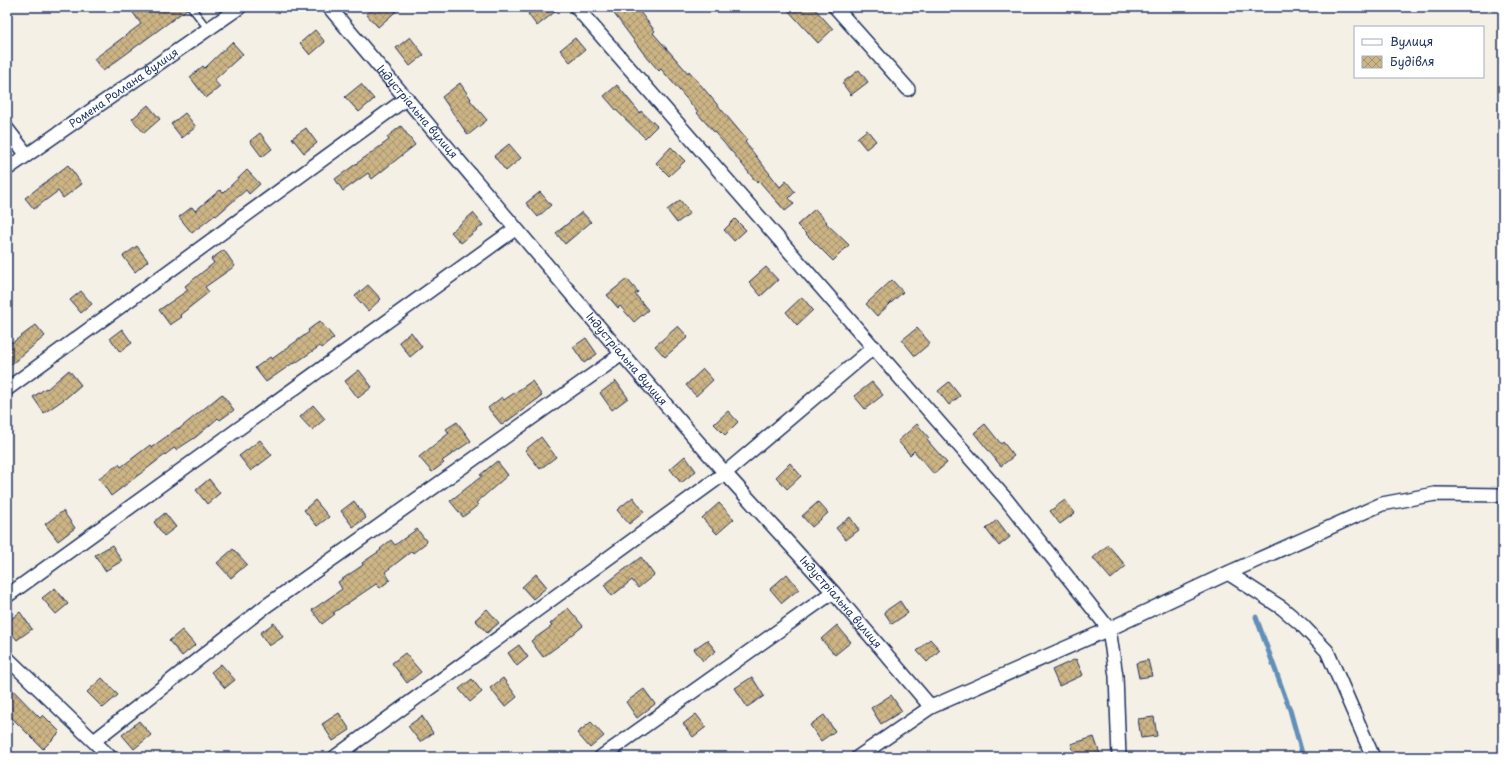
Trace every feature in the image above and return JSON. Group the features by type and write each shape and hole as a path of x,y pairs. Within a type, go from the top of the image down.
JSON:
{"street":[{"name":"Ромена Роллана вулиця","path":"7,169 240,7"},
{"name":"Індустріальна вулиця","path":"329,7 622,354 725,473 832,592 930,707"},
{"path":"576,7 1005,498 1109,629 1116,676 1119,757"},
{"path":"835,7 908,89"},
{"path":"7,389 407,98"},
{"path":"7,129 26,155"},
{"path":"7,596 516,229"},
{"path":"335,757 725,473 874,347"},
{"path":"94,741 266,606 622,354"},
{"path":"858,757 930,707 1109,629 1228,573 1382,504 1435,494 1503,495"},
{"path":"1228,573 1282,608 1302,625 1327,651 1373,757"},
{"path":"601,757 832,592"},
{"path":"7,658 110,757"}],"lane":[{"path":"191,7 208,29"}],"building":[{"path":"129,7 187,7 187,9 103,71 94,59 141,24"},
{"path":"374,7 401,7 378,27 366,14"},
{"path":"536,7 561,7 537,26 528,14"},
{"path":"609,7 636,7 655,31 653,33 688,73 689,71 747,140 745,142 780,187 786,181 795,192 789,198 794,204 785,211 759,181 757,183 661,69 659,71 644,54"},
{"path":"785,7 813,7 833,29 818,43"},
{"path":"315,30 325,42 310,55 300,43"},
{"path":"410,37 424,55 410,66 396,48"},
{"path":"575,38 585,50 570,62 560,50"},
{"path":"232,42 243,54 214,80 220,87 206,98 190,77 203,66 205,68"},
{"path":"859,70 868,82 851,95 842,83"},
{"path":"460,83 471,99 470,100 487,120 468,135 442,97"},
{"path":"361,84 374,99 359,112 345,97"},
{"path":"617,85 640,113 641,111 657,126 645,138 604,96"},
{"path":"148,105 160,119 144,133 132,119"},
{"path":"185,113 196,127 182,138 171,124"},
{"path":"401,126 415,145 372,179 368,173 343,191 335,179 389,140 387,137"},
{"path":"306,128 317,143 304,153 292,138"},
{"path":"867,130 876,141 866,149 857,138"},
{"path":"260,133 272,149 262,157 250,141"},
{"path":"509,144 521,158 506,171 494,156"},
{"path":"671,147 685,161 669,176 656,163"},
{"path":"68,165 82,184 63,198 58,191 34,209 25,198"},
{"path":"247,170 260,184 249,194 246,190 216,216 215,215 192,233 179,217 192,207 195,211 220,190 223,193"},
{"path":"540,192 551,205 538,217 526,203"},
{"path":"680,200 690,213 677,223 667,210"},
{"path":"815,209 827,222 826,223 849,245 833,261 797,225"},
{"path":"582,212 591,222 565,244 556,233"},
{"path":"473,213 483,225 461,243 451,232"},
{"path":"735,219 746,230 734,241 724,230"},
{"path":"137,246 148,261 135,272 123,256"},
{"path":"224,250 235,266 205,287 209,292 180,315 182,317 170,325 159,310 188,290 185,286 214,263 211,259"},
{"path":"766,267 778,280 761,296 749,282"},
{"path":"627,279 638,292 635,294 648,310 634,322 620,306 618,308 607,295"},
{"path":"892,280 903,292 877,316 866,304"},
{"path":"368,285 381,299 368,311 355,296"},
{"path":"81,291 92,304 81,313 70,300"},
{"path":"802,297 813,310 797,325 786,312"},
{"path":"320,321 334,338 322,348 320,346 266,382 255,368 270,357 272,359 309,332 308,330"},
{"path":"36,325 45,336 7,368 7,336 12,343"},
{"path":"678,326 688,337 665,357 655,346"},
{"path":"917,328 930,343 915,356 902,340"},
{"path":"122,329 132,343 120,352 110,338"},
{"path":"411,332 422,347 410,357 399,342"},
{"path":"586,338 597,354 584,363 573,347"},
{"path":"703,369 713,380 696,396 686,385"},
{"path":"69,370 81,385 66,398 44,413 33,397 46,388 47,389"},
{"path":"359,370 372,387 358,398 345,381"},
{"path":"532,381 542,396 502,425 488,408 502,397 504,400"},
{"path":"616,381 628,398 612,410 600,393"},
{"path":"872,382 883,395 865,409 854,396"},
{"path":"949,382 960,396 949,405 938,391"},
{"path":"222,394 234,410 220,420 218,418 196,437 176,450 174,448 111,496 99,478 119,464 121,467 150,445 152,447 178,428 179,429"},
{"path":"313,405 325,419 312,430 300,417"},
{"path":"728,411 738,422 725,435 714,424"},
{"path":"457,422 471,441 442,461 444,463 432,472 419,457 449,433 446,429"},
{"path":"917,424 929,438 927,440 947,463 934,474 914,451 910,455 898,441"},
{"path":"985,424 1001,444 1003,442 1014,456 1001,466 974,433"},
{"path":"541,437 556,457 540,469 525,450"},
{"path":"260,440 272,455 251,471 239,456"},
{"path":"685,456 696,471 681,483 670,469"},
{"path":"497,461 508,475 476,503 478,505 463,517 450,501 482,476 480,475"},
{"path":"790,463 801,476 787,489 776,477"},
{"path":"209,479 220,493 207,504 196,490"},
{"path":"633,497 644,512 629,524 617,510"},
{"path":"315,500 329,517 317,526 304,510"},
{"path":"1065,500 1075,513 1060,524 1050,511"},
{"path":"354,501 366,518 353,527 341,511"},
{"path":"818,502 828,513 812,527 802,516"},
{"path":"719,503 734,519 717,534 702,518"},
{"path":"63,511 75,528 58,541 45,524"},
{"path":"165,513 176,527 164,536 154,522"},
{"path":"850,517 859,530 846,540 836,528"},
{"path":"997,520 1010,537 999,546 986,529"},
{"path":"417,529 427,542 413,553 412,551 385,572 390,580 380,588 376,584 333,613 335,614 322,624 312,610 342,589 338,582 363,565 362,563 381,550 380,549 391,540 395,545"},
{"path":"112,545 122,561 105,571 95,555"},
{"path":"1108,545 1126,566 1111,579 1093,558"},
{"path":"233,549 247,564 231,578 217,563"},
{"path":"641,557 654,575 638,588 632,580 612,596 604,585"},
{"path":"536,574 547,587 533,599 522,587"},
{"path":"787,574 799,589 782,603 770,589"},
{"path":"55,588 68,604 56,614 42,598"},
{"path":"900,601 908,613 892,624 884,612"},
{"path":"568,608 583,626 543,657 531,641 552,626 550,624"},
{"path":"487,609 499,623 487,633 475,620"},
{"path":"20,612 32,629 17,640 7,627 7,622"},
{"path":"274,623 283,637 269,646 260,633"},
{"path":"837,625 851,642 835,655 821,639"},
{"path":"182,630 195,645 182,656 169,641"},
{"path":"930,639 940,650 927,662 917,651"},
{"path":"707,640 716,651 703,661 694,649"},
{"path":"519,645 528,657 517,666 508,653"},
{"path":"405,653 421,672 407,683 392,663"},
{"path":"1076,659 1083,675 1059,686 1052,670"},
{"path":"1148,660 1152,676 1139,678 1136,663"},
{"path":"221,664 235,680 225,688 211,672"},
{"path":"752,677 764,696 747,707 735,688"},
{"path":"102,678 118,695 103,708 87,692"},
{"path":"503,678 517,697 505,707 490,688"},
{"path":"472,679 482,692 470,702 459,689"},
{"path":"7,684 40,718 43,715 60,732 43,749 7,713"},
{"path":"644,689 655,704 637,718 626,702"},
{"path":"891,695 902,711 881,724 871,708"},
{"path":"339,713 350,730 333,741 322,724"},
{"path":"696,714 706,727 693,737 683,724"},
{"path":"824,715 835,731 821,741 810,725"},
{"path":"422,716 433,733 420,742 408,726"},
{"path":"1154,717 1157,736 1141,738 1138,719"},
{"path":"139,721 151,735 134,749 122,735"},
{"path":"591,722 604,736 590,748 577,733"},
{"path":"1094,737 1101,757 1076,757 1071,744"}],"waterway":[{"path":"1256,617 1290,710 1303,757"}]}
